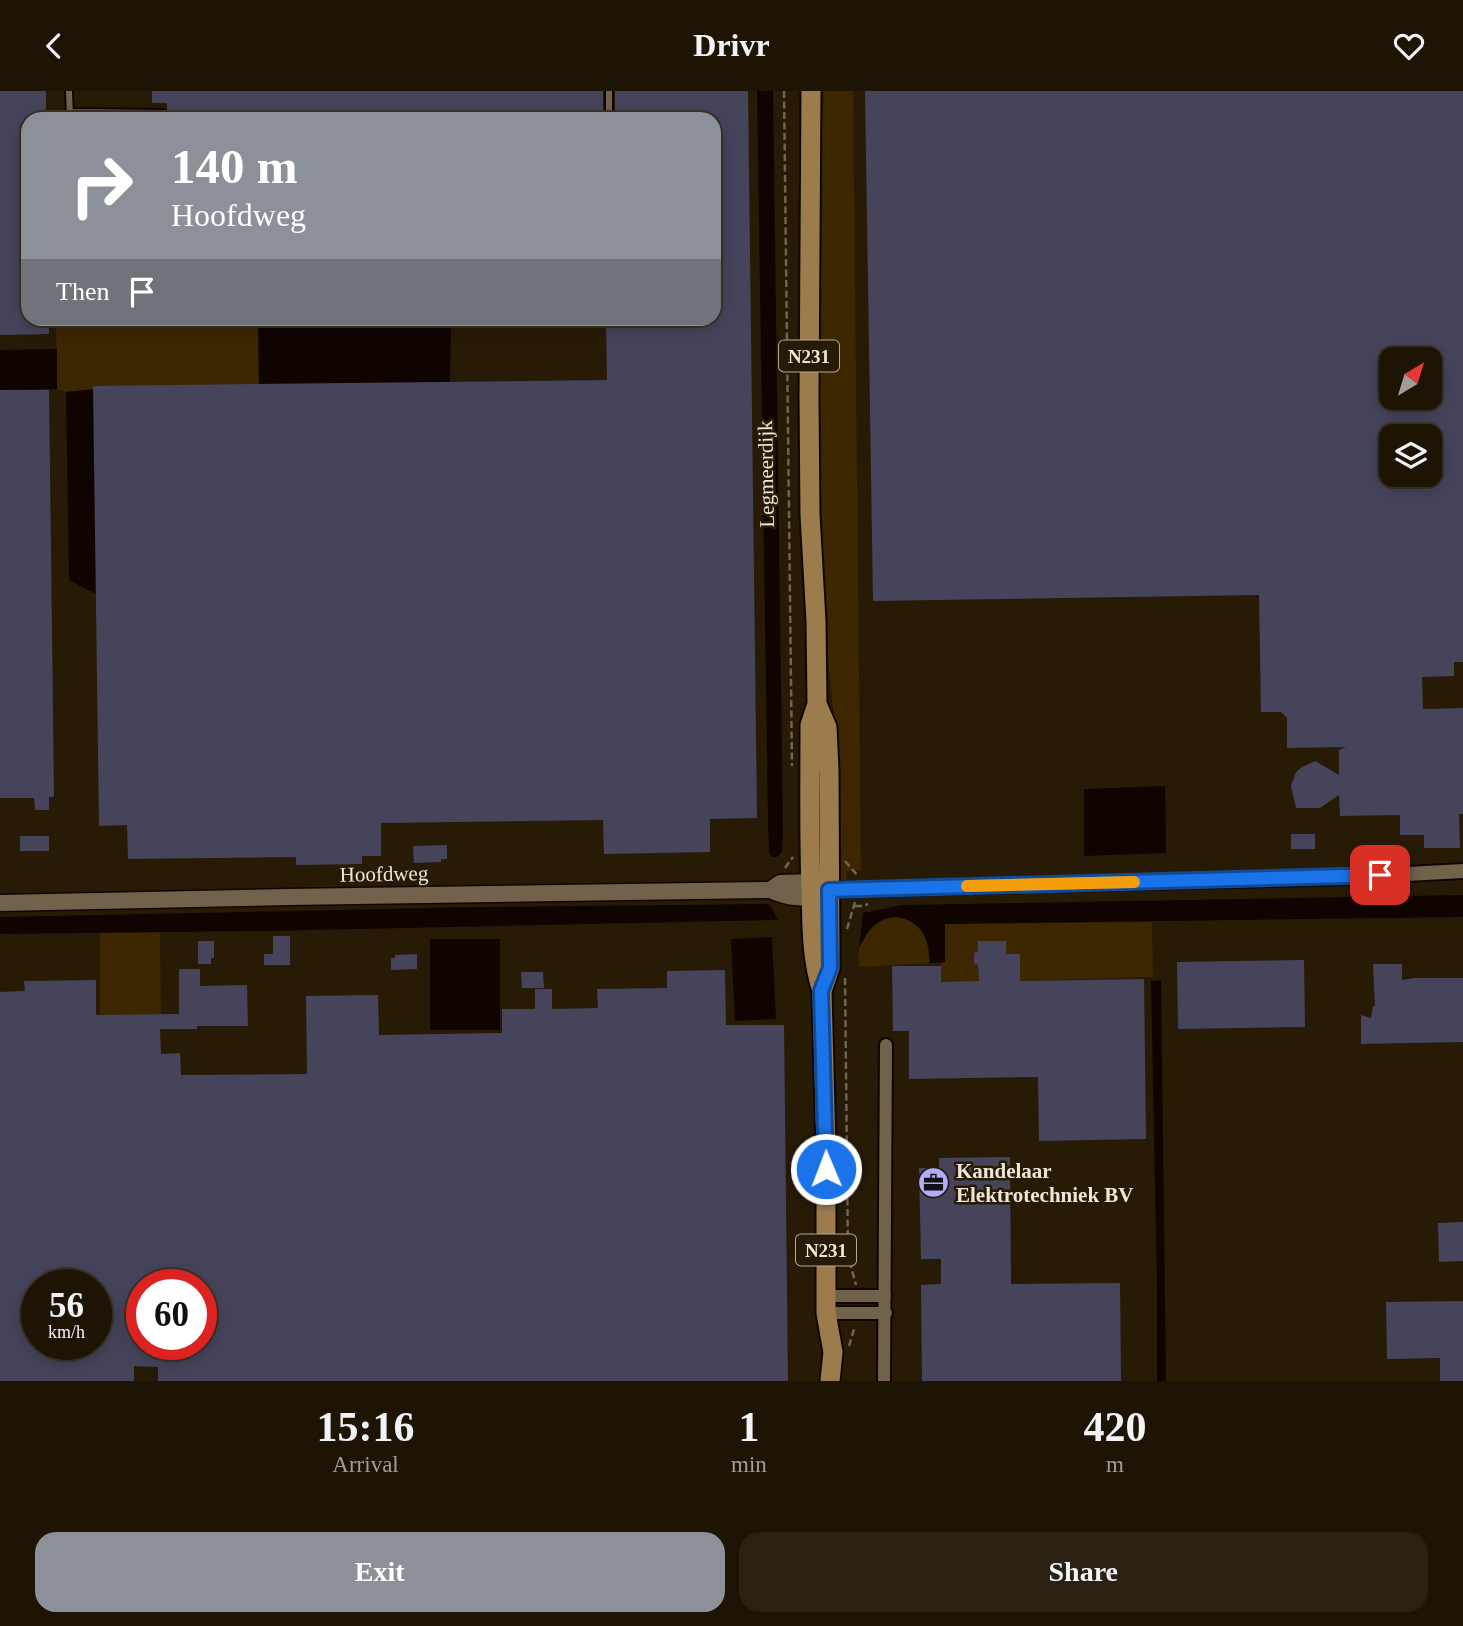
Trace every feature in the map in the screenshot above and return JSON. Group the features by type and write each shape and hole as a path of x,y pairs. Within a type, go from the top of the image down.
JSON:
{"main road":[{"name":"Legmeerdijk","path":"811,91 810,515 817,704 827,727 830,771 817,890"},
{"name":"Hoofdweg","path":"0,903 770,890 779,883 817,890"},
{"name":"N231","path":"817,890 830,968 821,991 826,1150 826,1304 818,1381"},
{"name":"N231","path":"826,1304 833,1352 830,1381"}],"street":[{"name":"Hoofdweg","path":"817,890 1352,877 1463,871"},
{"path":"884,1381 886,1045"},
{"path":"826,1304 857,1296 886,1296"},
{"path":"826,1304 858,1312 886,1313"}],"lane":[{"path":"69,91 70,112"},
{"path":"609,91 609,112"}],"path":[{"name":"Legmeerdijk","path":"784,91 792,773"},
{"path":"846,936 855,906"},
{"path":"845,972 848,1256 857,1296"},
{"path":"845,1357 858,1312"}],"shaded area":[{"path":"757,91 773,91 783,834 782,852 777,857 772,857 769,853 768,821"},
{"path":"824,91 853,91 861,871 846,871 847,881 840,880 837,748 819,569 814,262"},
{"path":"56,326 258,326 259,387 96,389 66,392 57,389"},
{"path":"258,326 451,326 450,383 259,387"},
{"path":"57,349 57,389 0,390 0,350"},
{"path":"96,389 98,595 69,580 66,392"},
{"path":"1165,786 1166,853 1084,856 1084,789"},
{"path":"1463,895 1463,917 945,924 945,962 930,963 924,934 908,920 894,917 876,923 859,948 863,913 901,905"},
{"path":"770,905 778,920 0,934 0,917"},
{"path":"894,917 911,921 922,931 930,963 859,967 859,948 864,937 877,924"},
{"path":"1152,922 1153,977 941,983 941,963 945,962 944,924"},
{"path":"160,932 161,1022 100,1022 100,933"},
{"path":"772,937 776,1019 735,1021 731,939"},
{"path":"430,939 500,939 500,1030 430,1030"},
{"path":"1161,980 1166,1381 1157,1381 1151,981"}],"building":[{"path":"0,91 46,91 46,112 21,112 21,326 49,326 49,334 0,335"},
{"path":"152,91 603,91 603,112 167,112 167,103 152,103"},
{"path":"615,91 748,91 757,818 710,819 710,852 604,854 603,820 381,823 381,856 362,856 362,864 296,865 296,857 128,859 127,825 99,826 93,386 607,380 606,326 721,326 721,112 615,112"},
{"path":"865,91 1463,91 1463,662 1454,662 1454,676 1422,677 1423,709 1463,708 1463,814 1459,814 1460,848 1424,848 1424,835 1400,835 1400,815 1340,816 1339,795 1320,808 1296,808 1291,786 1296,772 1315,761 1339,775 1339,750 1346,747 1287,748 1287,718 1281,712 1261,712 1259,595 873,601"},
{"path":"0,390 49,390 54,797 49,797 49,810 35,810 34,798 0,798"},
{"path":"1291,834 1315,834 1315,849 1291,849"},
{"path":"20,836 49,836 49,851 20,851"},
{"path":"447,845 447,859 441,859 441,862 414,863 413,846"},
{"path":"273,936 290,936 290,965 264,965 264,954 273,954"},
{"path":"198,941 214,941 214,958 211,958 211,964 198,964"},
{"path":"978,941 1006,941 1006,954 1020,954 1020,981 1144,979 1146,1139 1039,1141 1038,1077 909,1079 909,1031 893,1031 892,966 941,966 941,982 979,981 978,965 974,963"},
{"path":"417,954 417,969 391,970 391,958 395,958 395,955"},
{"path":"1304,960 1305,1027 1178,1029 1177,962"},
{"path":"1373,964 1402,964 1402,980 1463,978 1463,1042 1361,1044 1361,1015 1371,1018 1375,1006"},
{"path":"179,969 200,969 200,986 247,985 248,1026 160,1029 161,1054 180,1053 181,1075 307,1074 306,996 378,995 379,1035 502,1033 502,1009 535,1009 535,989 552,989 552,1009 598,1008 597,989 667,988 667,971 725,970 726,1025 784,1025 788,1381 158,1381 158,1367 134,1366 134,1381 0,1381 0,992 25,991 24,981 96,980 96,1015 179,1014"},
{"path":"521,972 543,972 544,988 522,988"},
{"path":"1010,1157 1011,1284 1120,1283 1121,1381 922,1381 921,1285 941,1284 941,1259 921,1259 919,1168 939,1168 939,1158"},
{"path":"1463,1222 1463,1261 1439,1262 1438,1223"},
{"path":"1463,1301 1463,1381 1440,1381 1440,1358 1387,1359 1386,1302"}],"slow traffic":[{"path":"967,886 1134,882"}],"place":[{"name":"Kandelaar Elektrotechniek BV","path":"933,1183"}],"route":[{"path":"826,1169 821,991 830,968 829,890 1380,875"}]}
